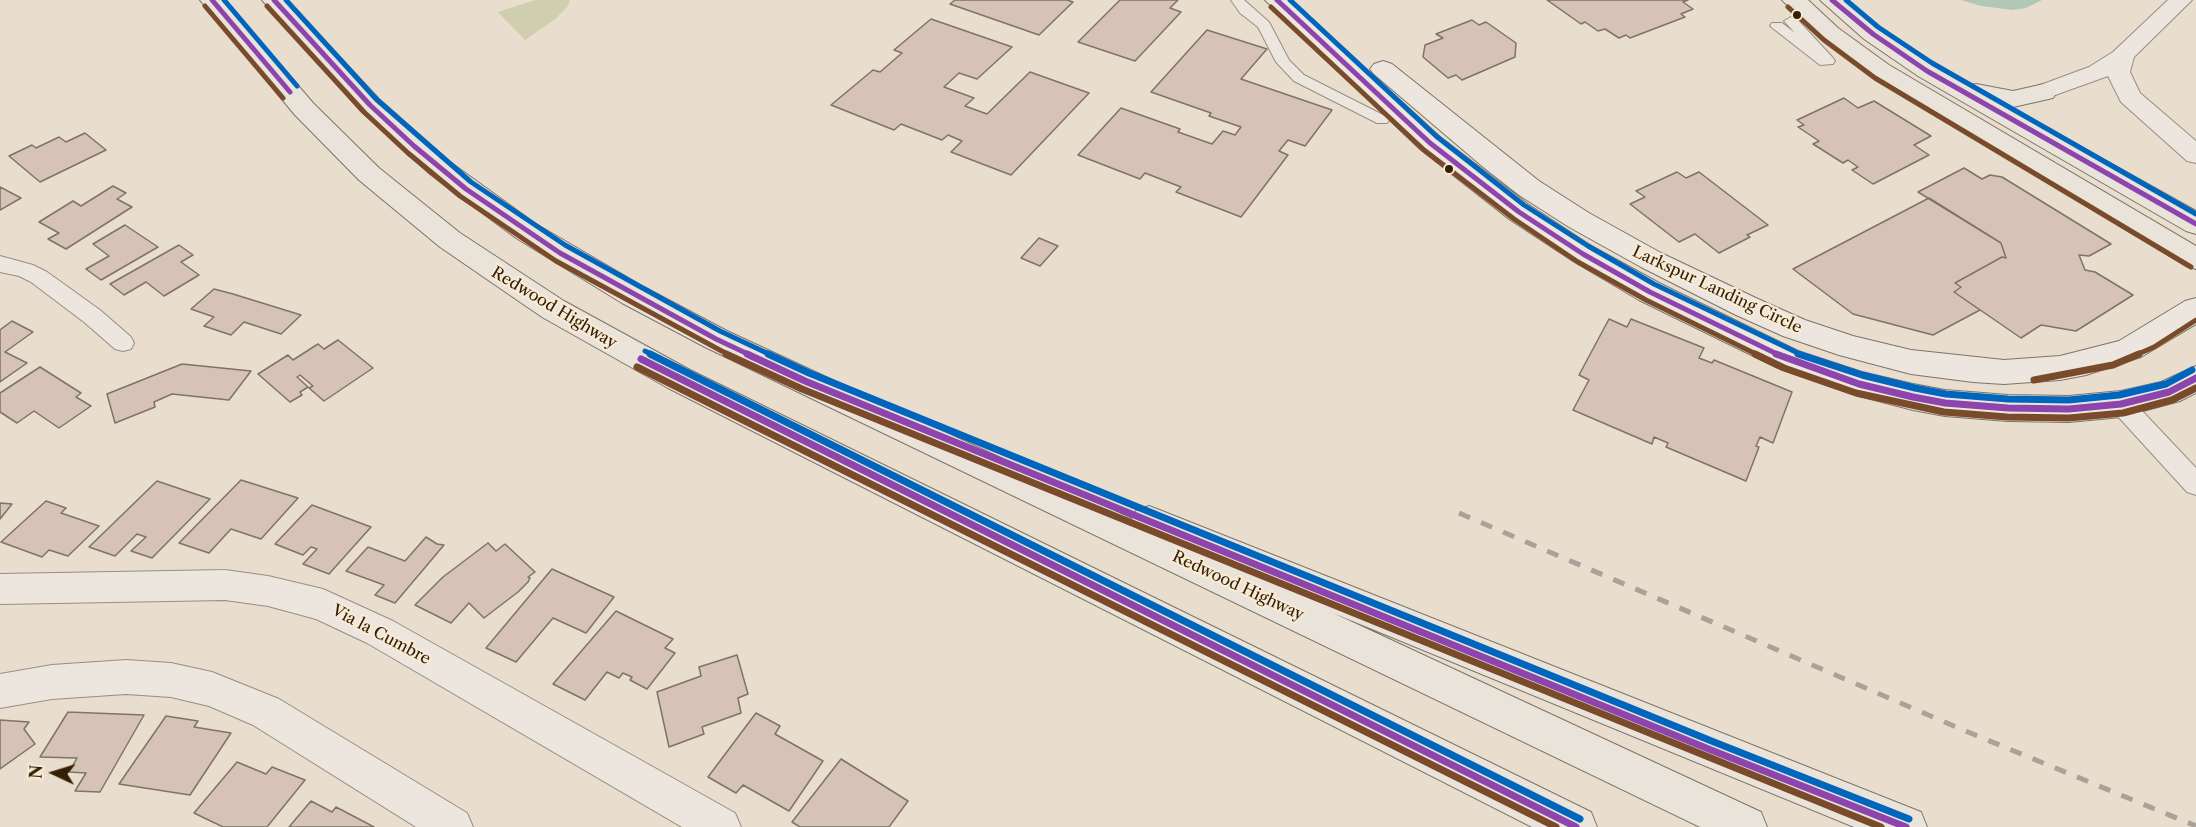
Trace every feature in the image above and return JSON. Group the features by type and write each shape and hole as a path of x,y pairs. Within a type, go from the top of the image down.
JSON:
{"main road":[{"name":"Redwood Highway","path":"212,0 304,109 369,174 450,240 553,309 690,385 1576,827"},
{"name":"Redwood Highway","path":"274,0 391,125 440,168 495,210 552,248 633,295 805,381 1746,827"},
{"name":"Larkspur Landing Circle","path":"1277,0 1465,172 1539,226 1625,279 1757,346 1859,384 1913,397 1977,406 2069,409 2121,404 2169,392 2196,378"},
{"name":"Larkspur Landing Circle","path":"1305,0 1390,76 1509,174 1579,220 1651,260 1767,316 1850,347 1901,360 1943,367 2004,372 2038,370 2110,357 2149,339 2196,309"},
{"path":"1832,0 1881,40 1947,83 2196,224"},
{"path":"1793,11 1890,76 2196,259"},
{"path":"1947,83 2000,98 2019,99 2044,92"},
{"path":"1625,279 1651,260"},
{"path":"2110,357 2106,375 2121,404"},
{"path":"1859,384 1862,373 1874,372 1912,381 1977,391 2024,392 2038,370 2121,404"},
{"path":"805,381 1711,750 1906,827"}],"street":[{"path":"1237,0 1245,10 1264,25 1283,62 1299,78 1382,120"},
{"path":"2044,92 2098,72 2121,57 2181,0"},
{"path":"1777,26 1825,62 1828,61 1793,11"},
{"path":"2121,57 2118,72 2130,98 2196,155"},
{"path":"0,264 25,270 39,278 92,316 123,343"},
{"path":"2121,404 2196,485"},
{"name":"Via la Cumbre","path":"0,590 225,585 268,591 323,605 380,632 721,827"},
{"path":"0,691 52,682 126,677 171,680 212,689 266,712 453,827"}],"shaded area":[{"path":"535,0 570,0 567,7 554,20 525,40 498,12"},
{"path":"1961,0 2042,0 2026,8 2013,10 1981,6"}],"building":[{"path":"955,0 1067,0 1073,2 1039,35 950,4"},
{"path":"1120,0 1178,0 1170,8 1181,12 1135,61 1078,42"},
{"path":"1547,0 1688,0 1683,2 1693,9 1681,14 1685,17 1630,38 1626,35 1619,38 1605,29 1598,31 1585,22 1581,24"},
{"path":"931,19 1012,47 977,79 959,73 944,87 974,98 965,106 987,114 1030,72 1089,93 1011,175 951,152 962,141 948,135 942,140 901,124 894,130 831,105 873,70 880,72 902,53 894,50"},
{"path":"1472,20 1479,25 1486,22 1516,43 1515,57 1462,80 1456,75 1448,78 1423,57 1425,45 1443,38 1436,34"},
{"path":"1207,30 1267,49 1241,79 1332,110 1305,146 1288,140 1279,151 1288,155 1241,217 1176,192 1181,187 1145,173 1140,179 1078,155 1121,108 1180,129 1178,132 1212,144 1223,131 1235,135 1241,127 1209,116 1211,113 1151,92"},
{"path":"1844,98 1858,108 1874,101 1931,136 1914,145 1929,155 1873,184 1852,170 1858,167 1848,160 1843,163 1813,144 1819,141 1798,127 1804,125 1797,120"},
{"path":"85,133 106,150 40,182 9,156 32,145 36,148 59,137 66,142"},
{"path":"1964,168 1982,179 1990,175 2002,177 2111,244 2089,256 2079,255 2085,270 2095,272 2133,295 2076,331 2041,325 2021,338 1954,292 1961,287 1955,283 2002,257 2006,258 2001,243 1918,192"},
{"path":"1677,172 1686,178 1699,172 1768,225 1719,253 1695,234 1679,242 1630,204 1645,197 1636,191"},
{"path":"113,186 126,193 117,199 132,207 66,249 48,239 59,233 39,222 73,201 81,206"},
{"path":"0,187 21,198 0,210"},
{"path":"1929,198 2001,243 2006,258 2002,257 1955,283 1961,287 1954,292 1980,310 1933,335 1853,314 1793,269"},
{"path":"125,225 158,247 101,280 86,269 109,256 93,244"},
{"path":"1039,238 1058,246 1040,266 1021,258"},
{"path":"179,245 193,255 181,262 199,275 164,296 146,282 124,295 110,284"},
{"path":"214,289 301,315 281,334 244,322 231,335 204,326 214,317 191,309"},
{"path":"1609,319 1627,327 1631,319 1704,348 1699,358 1712,363 1714,360 1792,392 1773,443 1760,437 1756,446 1759,447 1746,481 1666,447 1668,443 1654,437 1652,444 1573,410 1589,380 1579,375"},
{"path":"12,321 33,332 5,352 27,363 0,382 0,330"},
{"path":"338,340 373,368 324,401 309,388 313,386 300,375 297,377 308,387 300,392 302,395 290,402 258,374 288,355 293,360 318,344 324,349"},
{"path":"182,364 251,371 229,400 172,394 154,402 155,407 115,423 107,394"},
{"path":"40,367 81,393 76,397 91,406 59,428 34,411 17,423 0,412 0,393"},
{"path":"241,480 298,498 261,539 231,529 209,553 179,543"},
{"path":"157,481 210,499 152,558 131,551 146,537 137,534 115,556 89,547"},
{"path":"46,501 66,508 61,513 99,526 68,556 49,550 42,557 1,542"},
{"path":"0,503 12,504 0,519"},
{"path":"312,505 371,527 329,574 303,564 317,549 311,547 303,555 275,544"},
{"path":"426,537 437,544 444,545 395,603 375,595 384,585 346,571 368,547 405,561"},
{"path":"488,543 496,551 505,544 535,572 528,577 530,578 528,582 518,592 484,618 469,603 451,623 415,605 443,577"},
{"path":"552,569 614,597 586,633 553,618 516,662 486,648"},
{"path":"616,611 673,639 665,648 675,653 647,689 630,680 632,677 623,673 619,678 607,672 585,700 553,684"},
{"path":"737,655 748,694 738,698 741,713 702,727 704,734 669,747 657,692 701,676 699,667"},
{"path":"68,712 144,715 100,792 75,791 86,773 69,772 77,758 40,757"},
{"path":"756,713 780,726 775,734 823,761 789,811 743,785 736,793 708,777"},
{"path":"166,716 198,721 194,727 231,733 190,795 119,784"},
{"path":"0,720 29,722 24,729 35,744 0,769"},
{"path":"841,759 908,801 889,827 800,827 792,822"},
{"path":"237,762 266,774 272,767 305,780 267,827 223,827 194,813"},
{"path":"311,801 332,812 336,807 374,827 289,827"}],"railway":[{"path":"1459,513 1968,732 2196,826"}],"transit line":[{"path":"212,0 290,92"},
{"path":"224,0 297,86"},
{"path":"274,0 370,105 414,146 466,189 560,253 716,339 805,381 1711,750 1906,827"},
{"path":"286,0 376,99 471,182 565,245 720,331 809,373 1714,742 1909,819"},
{"path":"1277,0 1430,143 1519,212 1583,254 1650,292 1787,359 1859,384 1913,397 1945,403 2008,408 2069,409 2121,404 2169,392 2196,378"},
{"path":"1290,0 1436,136 1524,205 1588,246 1654,284 1790,351 1862,375 1915,388 1946,394 2008,399 2069,400 2119,395 2166,384 2192,370"},
{"path":"1832,0 1873,34 1927,71 2196,224"},
{"path":"1846,0 1878,27 1932,63 2196,214"},
{"path":"205,6 283,98"},
{"path":"267,6 364,112 408,153 460,196 556,261 712,347 802,389 1881,827"},
{"path":"1271,7 1424,150 1514,219 1578,262 1646,300 1784,368 1856,393 1911,406 1944,412 2007,417 2069,418 2123,413 2172,400 2196,388"},
{"path":"1788,7 1824,40 1875,78 2191,267"},
{"path":"2034,380 2113,365 2154,347 2196,320"},
{"path":"645,351 1580,819"},
{"path":"641,359 1576,827"},
{"path":"637,367 1556,827"}]}
